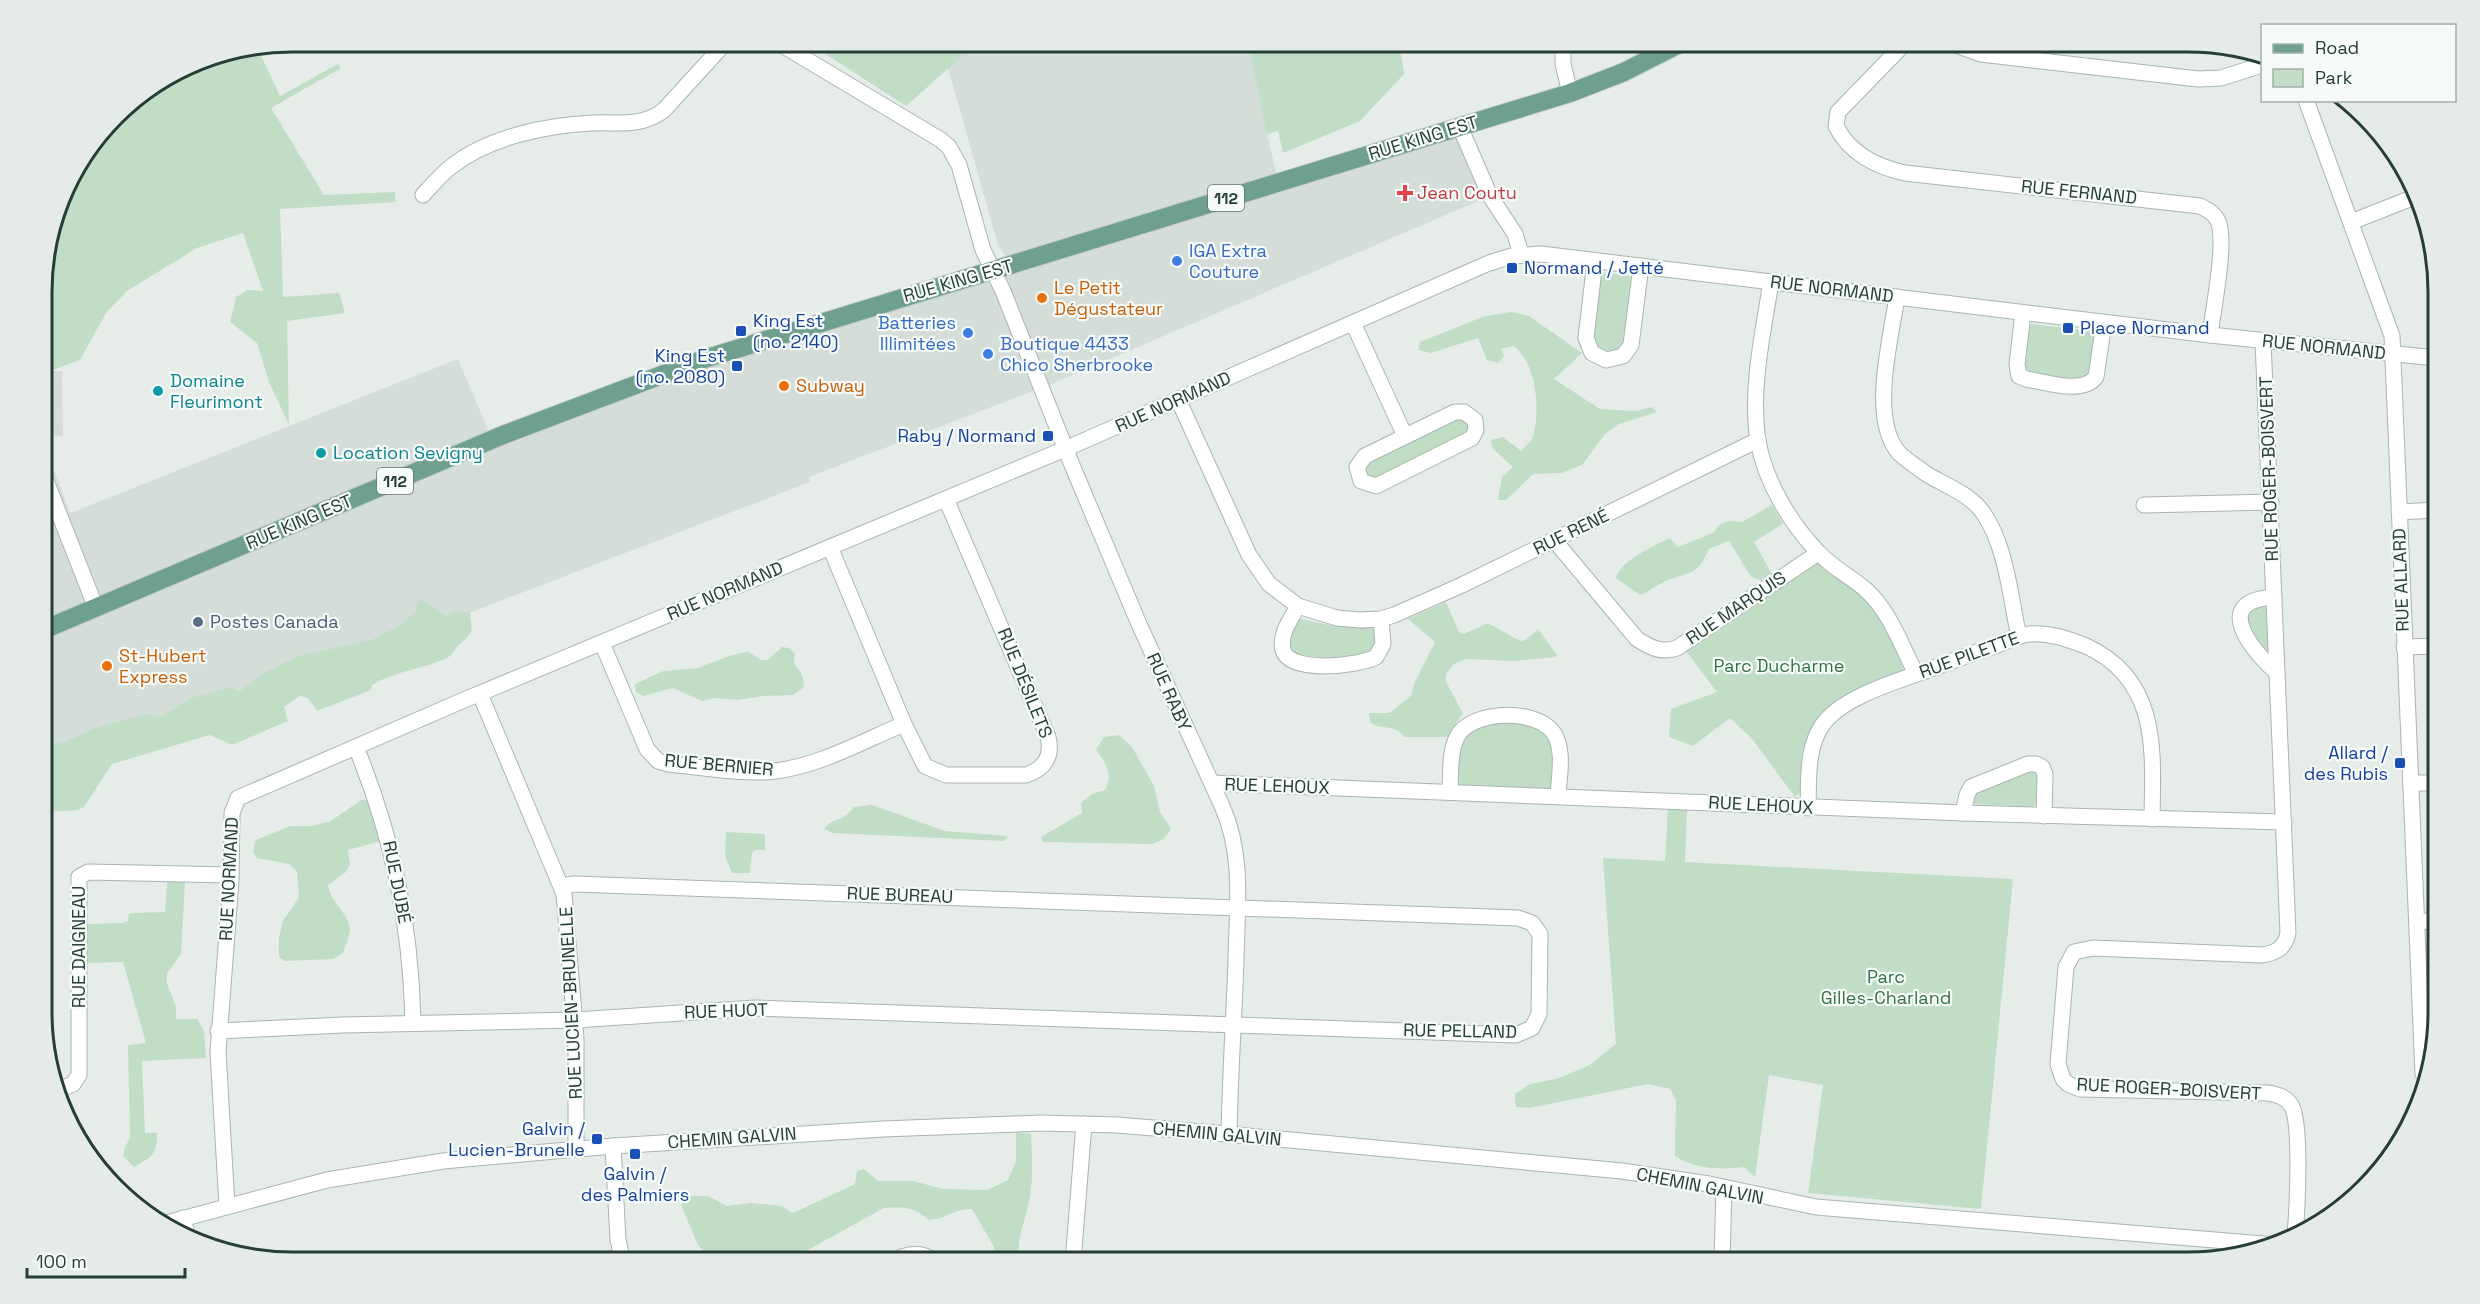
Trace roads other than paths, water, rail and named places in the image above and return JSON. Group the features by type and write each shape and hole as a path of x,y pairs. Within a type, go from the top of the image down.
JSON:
{"main road":[{"name":"RUE KING EST","path":"52,626 503,435 636,383 721,353 1570,93 1624,72 1663,52"}],"street":[{"path":"423,195 454,164 511,137 565,125 637,122 653,118 664,110 717,52"},
{"name":"RUE RABY","path":"794,52 949,147 959,165 983,250 1003,291 1065,449 1139,624 1212,783 1233,835 1238,868 1238,907 1230,1135"},
{"path":"1563,52 1563,64 1570,93"},
{"name":"RUE FERNAND","path":"1896,52 1838,112 1836,126 1852,148 1873,163 1896,171 2200,206 2210,211 2217,218 2221,238 2210,336"},
{"path":"1975,52 2198,79 2221,78 2261,64"},
{"name":"RUE ALLARD","path":"2307,102 2392,336 2404,647 2424,1047"},
{"path":"1460,127 1490,196 1515,234 1521,254"},
{"path":"2351,222 2408,199"},
{"name":"RUE NORMAND","path":"227,1206 218,1073 218,1031 231,874 232,813 238,798 1065,449 1489,263 1521,254 1542,254 2210,336 2428,357"},
{"path":"1595,261 1586,338 1592,353 1606,360 1623,356 1631,345 1641,266"},
{"path":"1771,282 1760,350 1757,397 1758,440 1763,461 1779,498 1818,553 1865,589 1884,610 1916,674"},
{"path":"1897,297 1884,393 1885,414 1890,437 1899,453 1926,473 1970,498 1983,513 2001,554 2019,637"},
{"path":"2023,313 2017,364 2019,376 2082,387 2091,384 2096,377 2104,322"},
{"path":"1353,323 1406,436"},
{"name":"RUE ROGER-BOISVERT","path":"2263,341 2287,942 2272,954 2262,955 2093,948 2074,952 2066,967 2058,1064 2063,1079 2080,1089 2267,1093 2290,1102 2295,1115 2295,1226"},
{"name":"RUE RENÉ","path":"1178,399 1249,555 1269,584 1298,606 1337,618 1381,619 1462,585 1739,452 1758,440"},
{"path":"1460,411 1472,416 1476,425 1472,438 1376,486 1370,486 1361,481 1357,472 1361,459 1406,436 1460,411"},
{"path":"52,496 96,608"},
{"name":"RUE DÉSILETS","path":"830,547 904,724 925,766 946,775 1026,775 1040,769 1051,747 1044,724 946,499"},
{"path":"2144,505 2271,502"},
{"path":"2398,512 2428,510"},
{"name":"RUE MARQUIS","path":"1554,540 1637,639 1650,648 1667,651 1677,648 1818,553"},
{"path":"2274,597 2252,600 2246,604 2240,616 2241,623 2256,653 2277,673"},
{"path":"1298,606 1285,630 1283,649 1286,657 1293,662 1310,665 1355,664 1376,657 1383,644 1381,619"},
{"name":"RUE PILETTE","path":"1808,808 1812,748 1822,725 1843,705 1916,674 2019,637 2041,634 2058,636 2095,650 2119,668 2134,687 2151,733 2152,819"},
{"name":"RUE BERNIER","path":"602,643 647,749 658,761 669,764 758,771 787,769 818,760 904,724"},
{"path":"2404,647 2428,646"},
{"name":"RUE LUCIEN-BRUNELLE","path":"480,694 562,886 569,925 576,1020 576,1149"},
{"path":"1450,792 1457,737 1474,721 1487,717 1509,716 1533,719 1544,724 1552,732 1560,754 1558,796"},
{"name":"RUE DUBÉ","path":"356,747 377,799 399,890 411,960 413,1023"},
{"path":"1963,813 1967,795 1977,783 2028,764 2036,764 2042,767 2044,774 2044,816"},
{"name":"RUE LEHOUX","path":"1212,783 1808,808 2284,822"},
{"path":"2411,783 2428,783"},
{"name":"RUE DAIGNEAU","path":"65,1088 73,1084 79,1075 78,877 88,872 231,874"},
{"name":"RUE BUREAU","path":"562,886 1238,907"},
{"name":"RUE PELLAND","path":"1234,1025 1516,1035 1532,1028 1539,1014 1540,934 1532,923 1525,919 1238,907"},
{"path":"2417,922 2428,921"},
{"name":"RUE HUOT","path":"218,1031 413,1023 576,1020 755,1008 1234,1025"},
{"name":"CHEMIN GALVIN","path":"175,1221 327,1180 388,1169 495,1155 1008,1123 1084,1124 1230,1135 1622,1172 1724,1188 1816,1207 2250,1243"},
{"path":"1074,1252 1084,1124"},
{"path":"613,1146 621,1252"},
{"path":"1722,1252 1724,1188"},
{"path":"183,1218 185,1226"}],"place":[{"name":"Jean Coutu","path":"1405,193"},
{"name":"IGA Extra Couture","path":"1177,261"},
{"name":"Normand / Jetté","path":"1512,268"},
{"name":"Le Petit Dégustateur","path":"1042,298"},
{"name":"Place Normand","path":"2068,328"},
{"name":"King Est (no. 2140)","path":"741,331"},
{"name":"Batteries Illimitées","path":"968,333"},
{"name":"Boutique 4433 Chico Sherbrooke","path":"988,354"},
{"name":"King Est (no. 2080)","path":"737,366"},
{"name":"Subway","path":"784,386"},
{"name":"Domaine Fleurimont","path":"158,391"},
{"name":"Raby / Normand","path":"1048,436"},
{"name":"Location Sevigny","path":"321,453"},
{"name":"Postes Canada","path":"198,622"},
{"name":"St-Hubert Express","path":"107,666"},
{"name":"Allard / des Rubis","path":"2400,763"},
{"name":"Galvin / Lucien-Brunelle","path":"597,1139"},
{"name":"Galvin / des Palmiers","path":"635,1154"}],"park label":[{"name":"Parc Ducharme","path":"1779,666"},
{"name":"Parc Gilles-Charland","path":"1886,987"}]}
